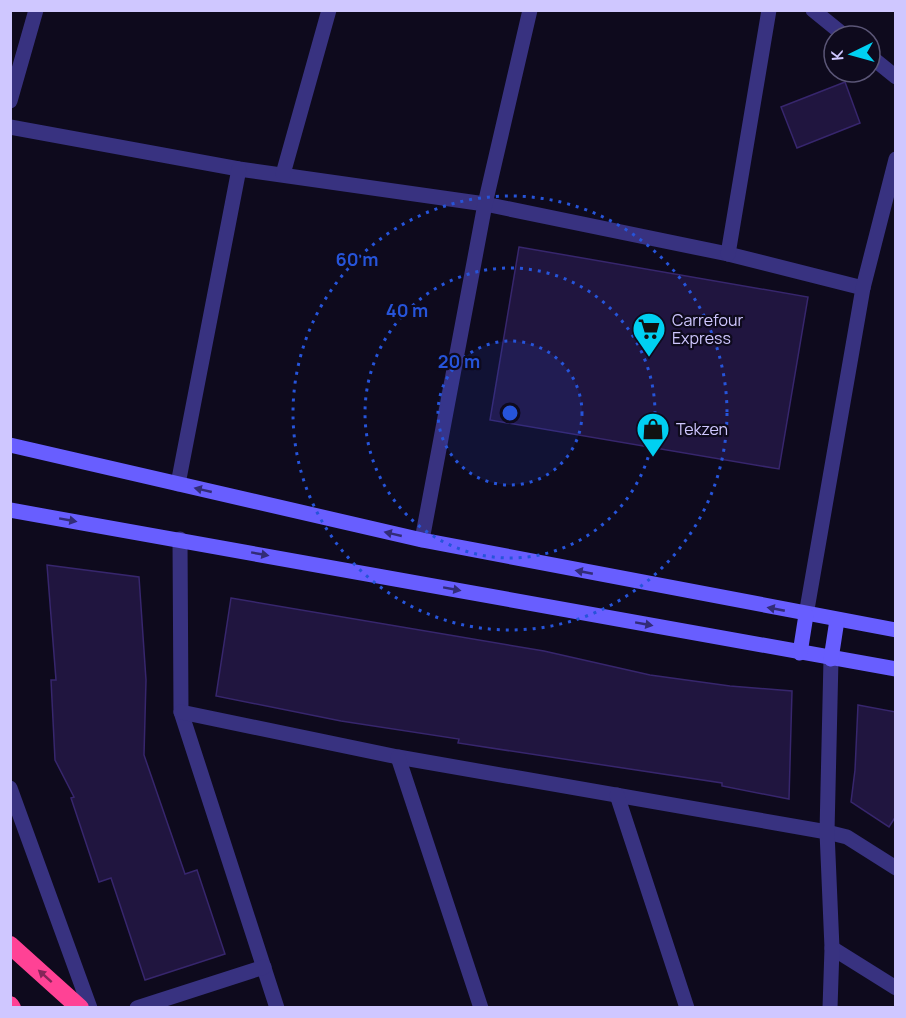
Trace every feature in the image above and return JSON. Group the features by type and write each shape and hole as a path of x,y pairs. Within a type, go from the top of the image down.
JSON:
{"highway":[{"path":"10,945 80,1008"}],"main road":[{"path":"10,446 422,540 806,615 896,630"},
{"path":"10,510 896,669"},
{"path":"800,653 806,615"},
{"path":"831,659 837,620"}],"street":[{"path":"10,100 36,10"},
{"path":"283,174 329,10"},
{"path":"422,540 485,204 530,10"},
{"path":"728,254 769,10"},
{"path":"813,10 830,24"},
{"path":"882,65 896,76"},
{"path":"10,127 239,169 485,204 728,254 863,288"},
{"path":"806,615 863,288 896,159"},
{"path":"178,484 239,169"},
{"path":"180,539 181,712 277,1008"},
{"path":"830,1008 832,948 827,832 831,659"},
{"path":"181,712 398,757 827,832 847,837 896,868"},
{"path":"398,757 481,1008"},
{"path":"10,788 90,1008"},
{"path":"618,795 687,1008"},
{"path":"832,948 896,988"},
{"path":"137,1008 264,967"}],"building":[{"path":"840,84 846,84 860,123 797,148 781,107"},
{"name":"Carrefour Express","path":"519,247 808,297 779,469 490,420"},
{"path":"47,565 139,577 146,680 144,755 185,874 197,870 225,954 145,980 111,878 99,882 71,798 74,797 55,760 51,680 56,680"},
{"path":"231,598 544,651 650,675 730,686 792,691 789,799 722,786 722,783 458,743 459,739 341,721 216,696"},
{"path":"858,705 896,712 896,816 889,827 851,802"}],"place":[{"name":"Carrefour Express","path":"649,358"},
{"name":"Tekzen","path":"653,458"}]}
